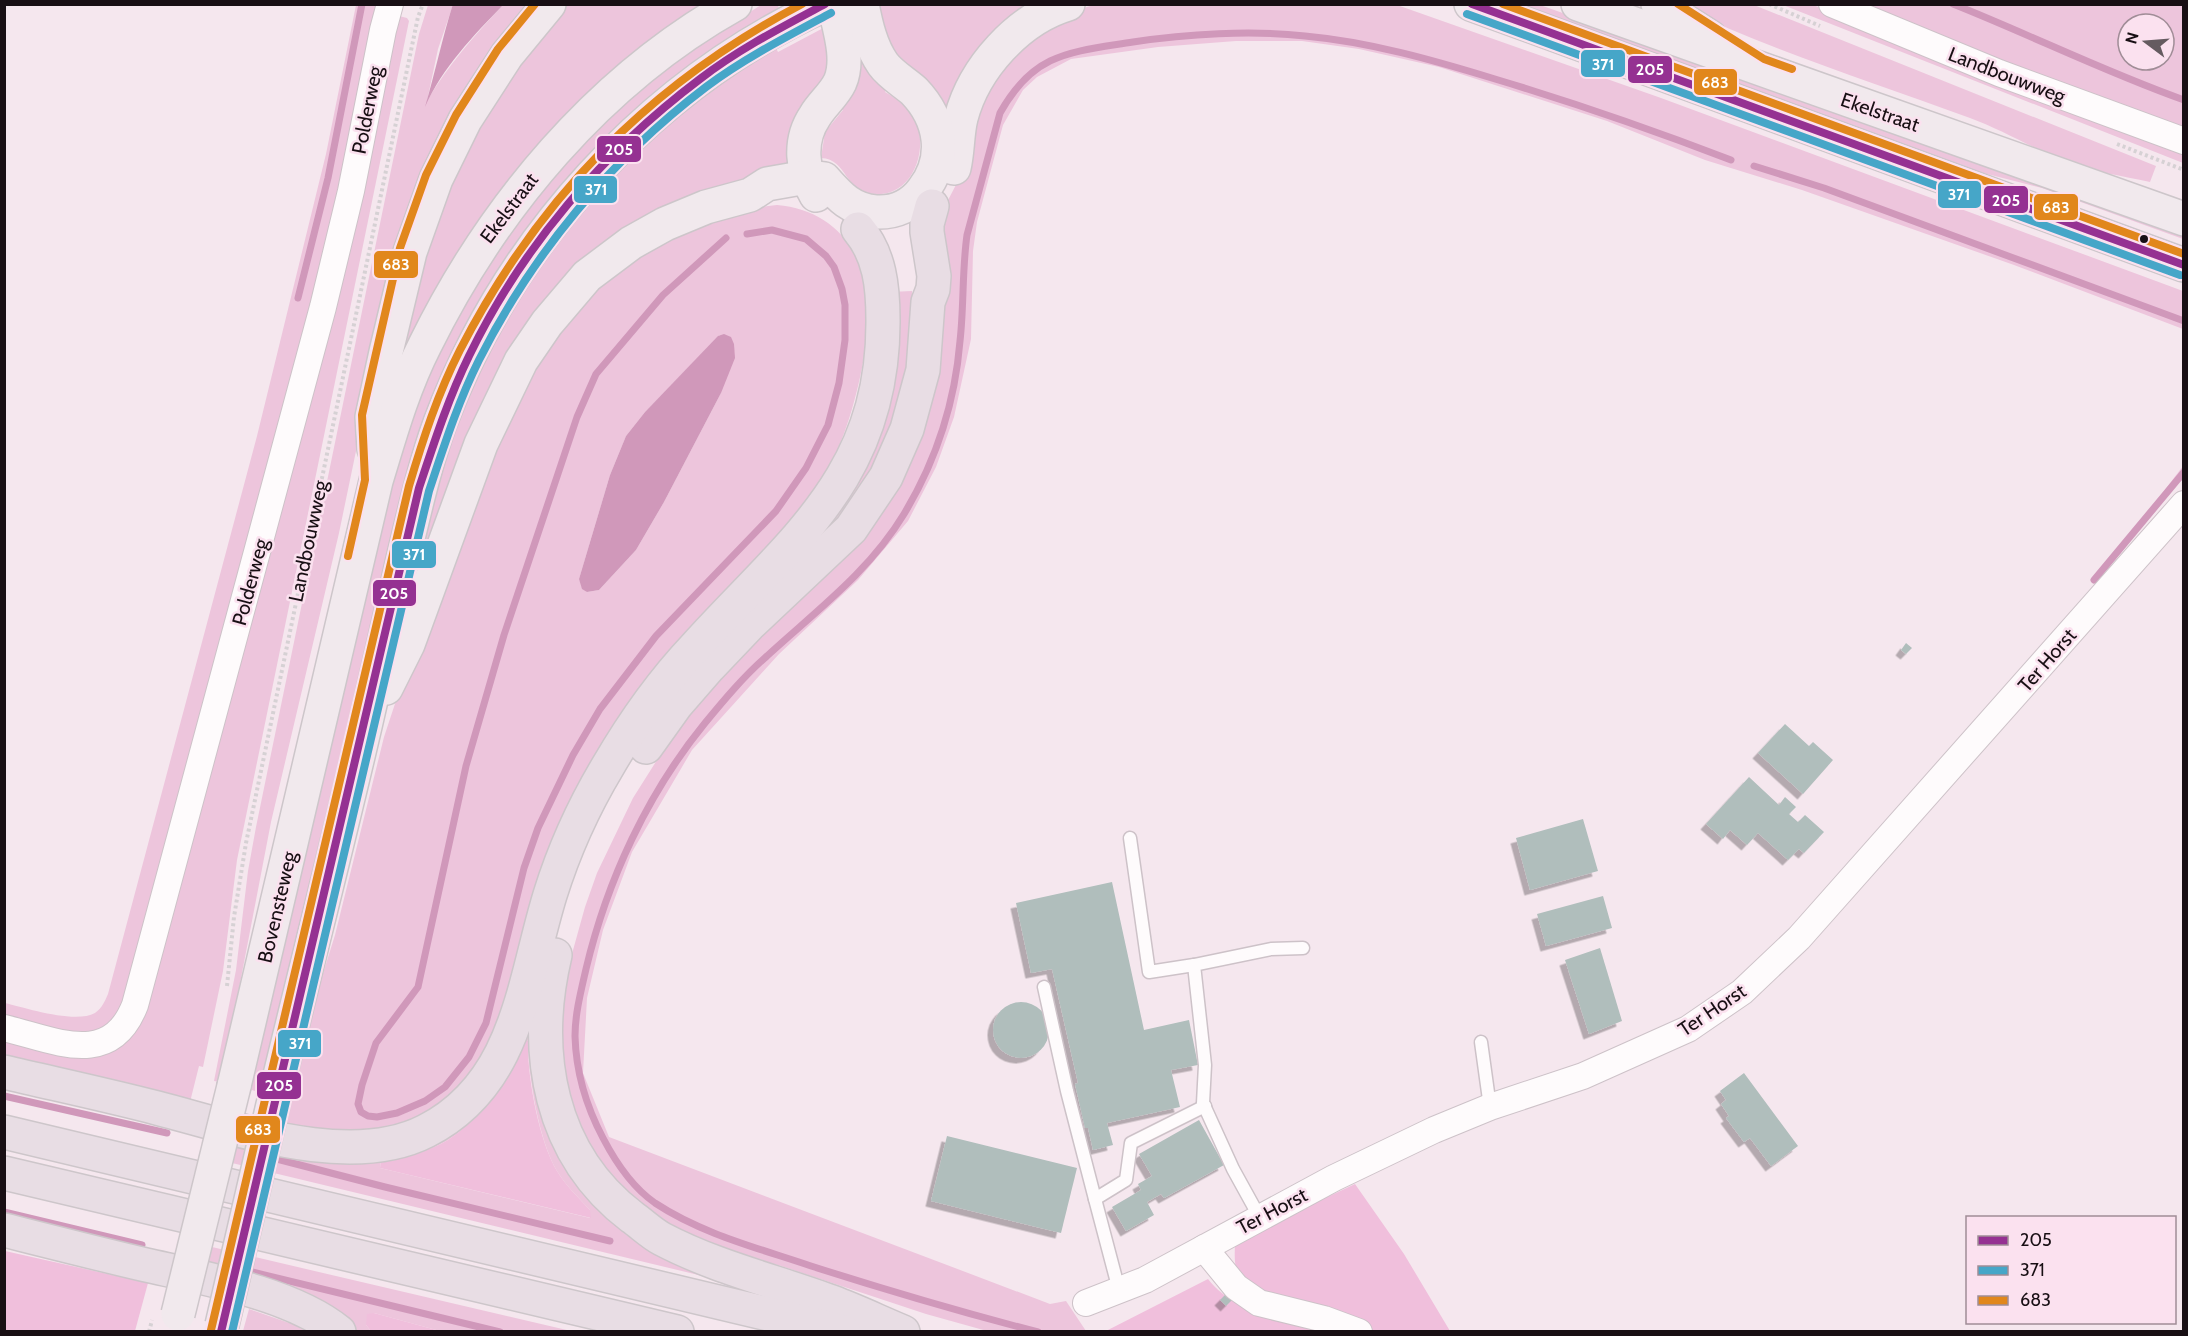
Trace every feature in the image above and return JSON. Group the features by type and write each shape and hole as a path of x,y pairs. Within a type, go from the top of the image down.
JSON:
{"highway":[{"path":"903,1332 831,1302 722,1266 660,1238 616,1205 587,1172 563,1129 552,1091 544,1025 554,958 579,875 610,808 638,759 659,727 692,686 749,625 851,529 886,477 908,429 921,382 926,346 928,302 921,288 920,208"},
{"path":"4,1072 154,1107 255,1135 320,1145 363,1147 412,1138 446,1119 475,1094 486,1082 506,1046 522,1001 550,896 586,805 626,736 675,669 807,528 833,494 856,453 876,390 882,356 883,329 883,304 877,263 868,240 858,229"},
{"path":"4,1132 844,1332"},
{"path":"4,1173 677,1332"},
{"path":"4,1230 221,1282 288,1303 314,1315 339,1332"}],"main road":[{"path":"375,481 372,417 410,252 436,179 465,120 507,55 549,4"},
{"name":"Ekelstraat","path":"375,481 396,416 424,346 478,250 508,208 541,166 626,82 669,48 735,4"},
{"path":"222,1328 419,488 440,423 461,375 478,338 500,300 567,203 635,131 719,65 784,24 826,4"},
{"path":"834,4 843,49 843,70 840,82 814,116 807,131 803,152 813,189 830,213 843,223 858,229 875,230 897,228 950,180 957,150 961,116 972,89 990,62 1000,49 1030,23 1055,8 1068,4"},
{"path":"862,4 877,54 885,67 926,105 937,127 940,141 939,153 920,208"},
{"name":"Ekelstraat","path":"1471,4 2184,265"},
{"name":"Ekelstraat","path":"1578,4 2184,219"},
{"path":"1658,4 1759,68"},
{"path":"363,732 408,644 481,444 521,361 547,323 587,276 631,243 675,220 706,207 750,195 767,184 813,189 824,179 844,201 866,211 894,210 908,205 920,208"},
{"name":"Bovensteweg","path":"176,1323 234,1086 375,481"}],"street":[{"name":"Landbouwweg","path":"1832,4 1999,73 2184,141"},
{"name":"Polderweg","path":"4,1028 73,1045 86,1046 99,1044 121,1032 130,1019 323,307 351,191 383,30 390,6"},
{"name":"Ter Horst","path":"1086,1303 1145,1280 1334,1178 1434,1130 1490,1107 1583,1076 1688,1029 1742,992 1798,938 1989,726 2184,504"},
{"path":"1204,1248 1236,1287 1259,1303 1324,1319 1359,1332"}],"lane":[{"path":"1130,838 1149,972 1194,965 1271,948 1303,948"},
{"path":"1194,965 1205,1065 1205,1106 1233,1169 1260,1218"},
{"path":"1044,987 1067,1091 1119,1290"},
{"path":"1481,1042 1490,1107"},
{"path":"1095,1198 1126,1180 1131,1143 1205,1106"}],"path":[{"name":"Landbouwweg","path":"227,990 234,917 246,843 373,227 418,17 423,4"}],"shaded area":[{"path":"453,4 503,5 450,65 425,107 445,30"},
{"path":"877,4 1050,5 949,133 890,54"},
{"path":"356,5 384,5 347,180 126,1017 90,1039 5,1021 5,1003 50,1014 75,1017 95,1013 100,1009 108,994 257,436 326,154"},
{"path":"428,5 453,5 438,49 427,101 472,39 503,5 540,5 508,43 382,326 339,533 271,822 221,1082 214,1081 236,970 248,871 256,827 419,34"},
{"path":"559,5 710,5 656,42 393,384 447,173"},
{"path":"761,5 778,5 779,10 528,229 500,269 477,308 405,484 259,1092 245,1088 387,487 435,354 487,260 569,154 673,61"},
{"path":"1094,5 1397,5 1661,98 2183,291 2183,329 2014,265 1802,190 1705,160 1607,121 1439,67 1359,49 1302,41 1236,41 1158,47 1071,59 1037,77 1023,90 1003,125 977,222 973,251 971,339 954,417 936,467 908,521 858,580 779,654 692,750 632,852 603,930 587,998 583,1073 609,1137 1050,1304 1066,1301 1086,1331 987,1331 926,1314 778,1265 740,1257 685,1235 629,1198 588,1146 576,1116 564,1076 561,1015 570,961 597,873 633,798 669,741 706,694 742,655 811,588 876,517 945,206 959,179 993,73 1066,13"},
{"path":"1509,5 1540,5 2183,231 2183,239 2042,188 1940,162"},
{"path":"1676,5 1754,5 2156,166 2150,182 2076,165 1982,123 1785,51"},
{"path":"1783,5 1813,5 2183,151 2183,163"},
{"path":"1858,5 2183,5 2183,133"},
{"path":"399,16 409,21 237,860 223,971 203,1067 199,1066 190,1102 5,1058 5,1036 115,1046"},
{"path":"829,25 830,64 794,171 626,228 603,243 581,264 400,646 449,429 538,259 640,143 774,44 778,52"},
{"path":"852,47 888,86 885,92 895,98 911,114 920,135 915,168 902,186 892,192 869,193 860,189 837,164 821,158 825,132 843,110 838,105"},
{"path":"777,205 813,214 842,235 868,271 870,311 862,369 849,419 829,467 815,491 777,536 667,652 621,713 595,755 573,794 553,841 532,902 498,1021 486,1049 471,1074 453,1094 434,1109 393,1126 350,1131 281,1123 292,1073 335,935 384,737 426,610 484,454 568,313 631,260 700,223 751,208","holes":["720,335 721,393 636,550 599,590 587,592 579,579 610,475 626,436 645,412"]},
{"path":"912,291 911,341 897,414 879,460 846,513 821,543 686,681 637,747 590,831 570,877 543,972 538,1018 539,1062 550,1106 576,1170 600,1202 638,1234 670,1252 736,1280 736,1284 232,1163 237,1140 295,1151 352,1155 408,1146 435,1135 460,1119 480,1100 496,1079 520,1031 556,903 573,855 618,762 663,696 696,656 796,553 820,525 858,465 871,433 888,365 891,329 890,292","holes":["520,1040 528,1041 532,1090 545,1143 557,1171 590,1210 590,1218 380,1168 381,1160 432,1148 461,1131 492,1095"]},
{"path":"724,334 731,337 735,358 721,393 664,502 636,550 599,590 587,592 582,589 579,579 610,475 626,436 645,412 718,336"},
{"path":"2183,466 2183,480 2164,491"},
{"path":"520,1039 528,1041 535,1108 545,1143 557,1171 590,1210 591,1218 380,1168 381,1160 432,1148 460,1131 481,1108"},
{"path":"1355,1184 1404,1254 1450,1331 1372,1331 1249,1289 1241,1279 1235,1264 1235,1245"},
{"path":"212,1247 571,1331 440,1331 374,1313 366,1325 371,1331 353,1331 208,1266"},
{"path":"5,1251 148,1283 135,1331 5,1331"},
{"path":"1208,1279 1233,1301 1248,1308 1329,1332 1104,1332"},
{"path":"249,1309 295,1325 305,1331 243,1331"},
{"path":"374,1313 440,1331 371,1331 366,1325 367,1314"}],"building":[{"path":"1906,643 1912,648 1906,654 1901,650"},
{"path":"1785,724 1809,746 1813,742 1833,760 1803,794 1758,753"},
{"path":"1749,777 1779,805 1785,797 1796,807 1789,814 1798,822 1805,815 1824,832 1804,853 1799,849 1788,860 1758,833 1747,845 1730,830 1723,839 1706,824"},
{"path":"1583,819 1598,871 1530,890 1516,838"},
{"path":"1112,882 1144,1030 1189,1020 1198,1065 1171,1070 1180,1107 1107,1123 1113,1145 1093,1150 1088,1128 1085,1128 1075,1084 1078,1083 1052,969 1031,973 1016,903"},
{"path":"1603,896 1612,928 1546,946 1537,914"},
{"path":"1600,948 1622,1021 1589,1034 1565,960"},
{"path":"1021,1002 1032,1004 1041,1010 1047,1019 1049,1030 1047,1041 1041,1050 1032,1056 1021,1058 1010,1056 1001,1050 995,1041 993,1030 995,1019 1001,1010 1010,1004"},
{"path":"1744,1073 1798,1146 1771,1166 1750,1138 1744,1142 1726,1118 1729,1116 1721,1104 1726,1100 1720,1091"},
{"path":"1199,1120 1224,1165 1164,1198 1161,1194 1147,1202 1154,1215 1126,1231 1112,1207 1141,1190 1138,1184 1152,1176 1139,1154"},
{"path":"947,1136 1077,1168 1061,1233 931,1201"},
{"path":"1226,1294 1232,1300 1226,1306 1220,1300"}],"waterway":[{"path":"298,298 328,178 362,4"},
{"path":"1953,4 2126,78 2184,100"},
{"path":"1038,1332 895,1292 751,1246 711,1232 655,1203 625,1174 597,1126 580,1076 575,1036 582,986 605,903 632,840 665,779 684,750 742,680 841,590 875,554 904,514 926,473 942,431 954,386 961,328 967,235 1000,113 1026,78 1056,58 1073,53 1111,45 1175,37 1241,33 1284,34 1353,43 1448,65 1584,107 1731,160"},
{"path":"1754,166 1824,188 2184,321"},
{"path":"726,238 663,295 596,374 577,417 504,635 466,766 418,987 376,1043 362,1085 358,1104 361,1112 368,1116 377,1117 397,1113 425,1101 445,1087 469,1057 486,1023 524,868 538,828 573,755 600,709 656,636 776,511 806,468 828,425 839,383 845,340 845,305 834,267 826,256 806,239 772,230 747,234"},
{"path":"2094,580 2184,472"},
{"path":"4,1096 167,1133"},
{"path":"269,1157 610,1241"},
{"path":"4,1212 142,1245"},
{"path":"244,1270 500,1332"}],"transit line":[{"name":"683","path":"348,556 365,480 362,415 400,248 426,175 456,115 498,49 535,4"},
{"name":"683","path":"211,1330 409,486 432,416 452,366 491,294 525,243 563,194 604,150 648,108 696,70 747,36 802,4"},
{"name":"205","path":"221,1332 419,488 461,372 490,316 514,277 568,204 598,170 664,107 715,68 761,39 825,4"},
{"name":"205","path":"1472,4 2184,265"},
{"name":"683","path":"1503,4 2184,254"},
{"name":"683","path":"1678,4 1764,59 1792,69"},
{"name":"371","path":"232,1332 429,491 471,376 500,321 550,246 577,210 638,145 671,115 721,76 831,13"},
{"name":"371","path":"1467,14 2180,275"}]}
